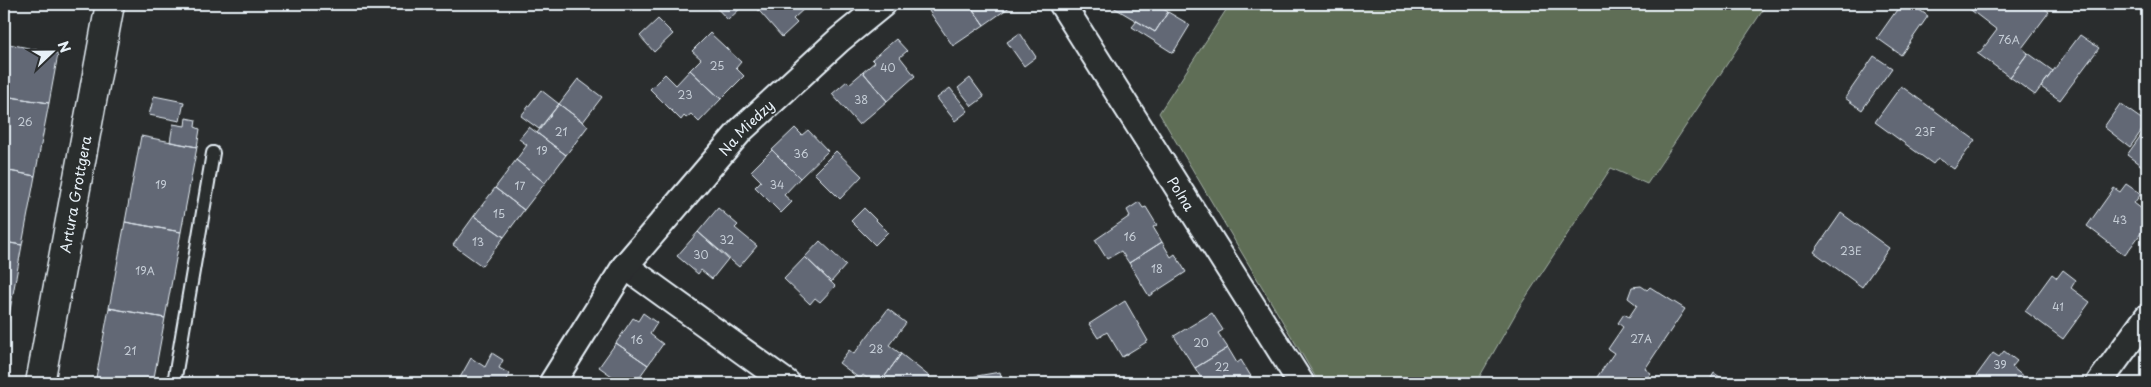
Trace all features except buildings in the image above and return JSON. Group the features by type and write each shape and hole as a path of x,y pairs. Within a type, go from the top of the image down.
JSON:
{"street":[{"name":"Na Miedzy","path":"552,383 626,266 741,130 838,40 883,4"},
{"name":"Polna","path":"1062,4 1301,383"},
{"name":"Artura Grottgera","path":"40,383 105,5"},
{"path":"626,266 787,383"},
{"path":"2100,383 2147,317"}],"lane":[{"path":"174,383 213,153"}],"green space":[{"path":"1230,4 1767,4 1647,184 1611,168 1520,306 1476,383 1319,383 1159,113"}]}
